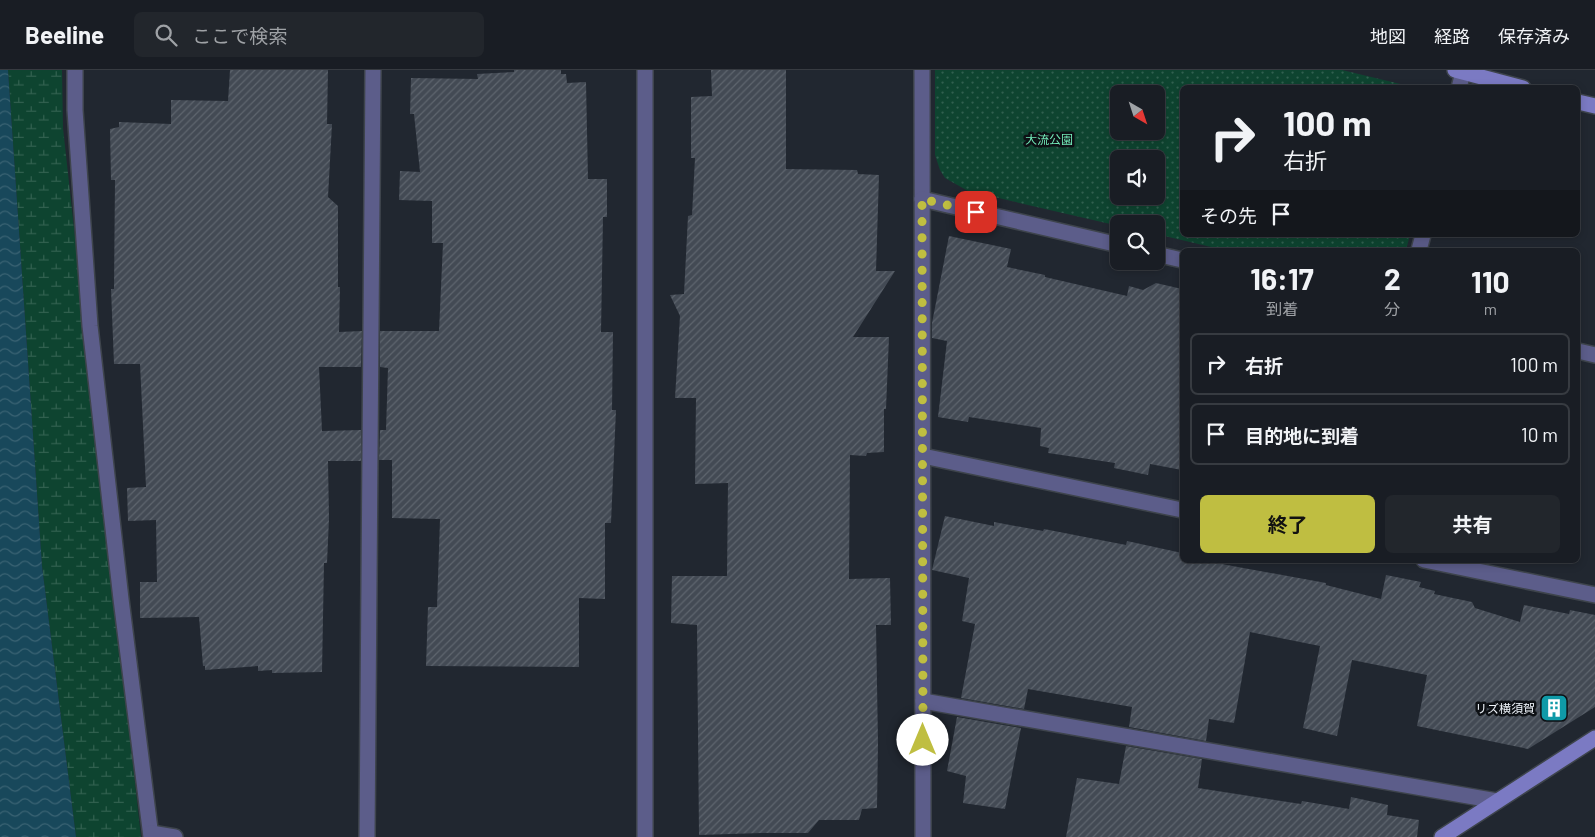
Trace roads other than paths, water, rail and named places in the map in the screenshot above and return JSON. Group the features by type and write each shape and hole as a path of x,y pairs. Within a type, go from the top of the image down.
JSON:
{"street":[{"path":"75,70 75,110 90,326 121,599 151,835 175,837"},
{"path":"367,837 373,70"},
{"path":"645,70 645,837"},
{"path":"922,70 923,837"},
{"path":"1459,85 1459,71 1512,85"},
{"path":"1580,102 1595,106"},
{"path":"922,199 1110,243"},
{"path":"1165,256 1180,260"},
{"path":"1580,352 1595,355"},
{"path":"923,456 1180,510"},
{"path":"1438,563 1595,596"},
{"path":"923,701 1497,801"},
{"path":"1442,837 1595,738"}],"water":[{"path":"0,70 8,70 42,566 76,837 0,837"}],"place":[{"name":"リズ横須賀","path":"1554,708"}],"park label":[{"name":"大流公園","path":"1049,139"}]}
